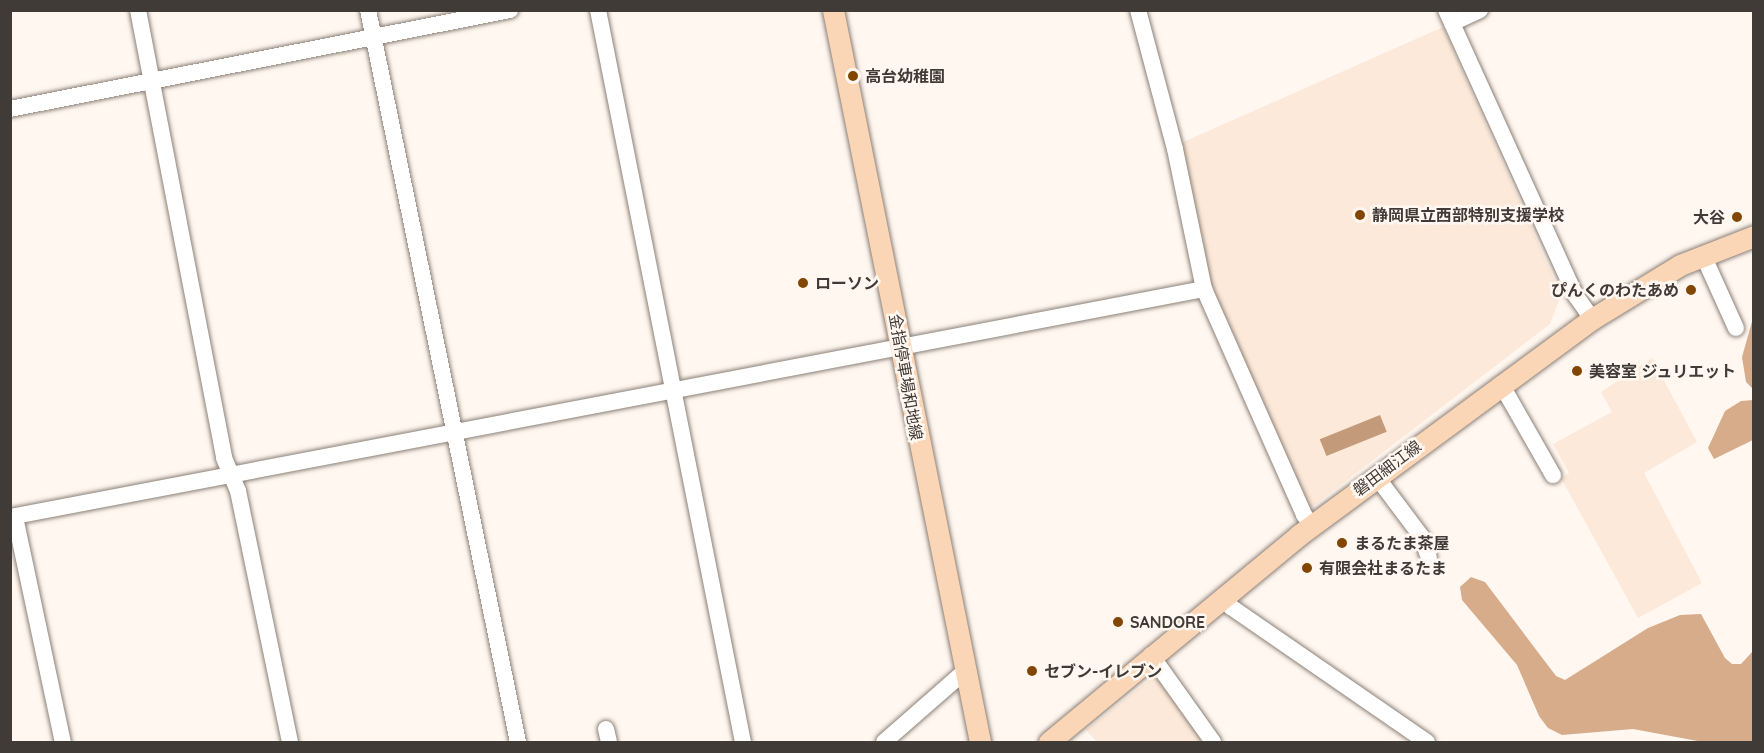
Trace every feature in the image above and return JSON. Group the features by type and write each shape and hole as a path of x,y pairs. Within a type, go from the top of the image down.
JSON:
{"main road":[{"name":"金指停車場和地線","path":"833,10 980,742"},
{"name":"磐田細江線","path":"1049,742 1151,655 1312,525 1501,384 1635,290 1703,255 1754,236"}],"street":[{"path":"138,10 224,458 233,474 290,742"},
{"path":"368,10 448,412 456,430 518,742"},
{"path":"10,109 510,10"},
{"path":"598,10 742,742"},
{"path":"1138,10 1175,149 1204,289 1312,525"},
{"path":"1480,10 1449,17 1576,296 1592,319"},
{"path":"1703,255 1736,328"},
{"path":"63,742 13,517 900,345 1204,289"},
{"path":"1501,384 1553,475"},
{"path":"1376,476 1421,536 1429,558"},
{"path":"1223,596 1231,607 1427,742"},
{"path":"1151,655 1214,742"},
{"path":"884,742 965,671"}],"shaded area":[{"name":"静岡県立西部特別支援学校","path":"1443,27 1561,295 1550,324 1308,510 1209,286 1179,144"},
{"path":"1753,318 1753,389 1746,382 1742,357"},
{"path":"1652,358 1697,442 1644,473 1702,583 1638,618 1561,478 1569,473 1553,444 1612,412 1601,392"},
{"path":"1753,400 1753,440 1714,459 1708,448 1725,411 1741,401"},
{"path":"1380,415 1387,432 1326,456 1320,439"},
{"path":"1471,577 1485,582 1556,676 1565,680 1648,628 1680,615 1701,614 1725,658 1732,664 1741,664 1753,651 1753,742 1703,742 1633,729 1562,735 1548,728 1539,716 1517,665 1462,600 1460,587"},
{"path":"1158,673 1203,739 1198,742 1097,742 1086,730"}],"place":[{"name":"高台幼稚園","path":"853,76"},
{"name":"静岡県立西部特別支援学校","path":"1360,215"},
{"name":"大谷","path":"1737,217"},
{"name":"ローソン","path":"803,283"},
{"name":"ぴんくのわたあめ","path":"1691,290"},
{"name":"美容室 ジュリエット","path":"1577,371"},
{"name":"まるたま茶屋","path":"1342,543"},
{"name":"有限会社まるたま","path":"1307,568"},
{"name":"SANDORE","path":"1118,622"},
{"name":"セブン-イレブン","path":"1032,671"}]}
